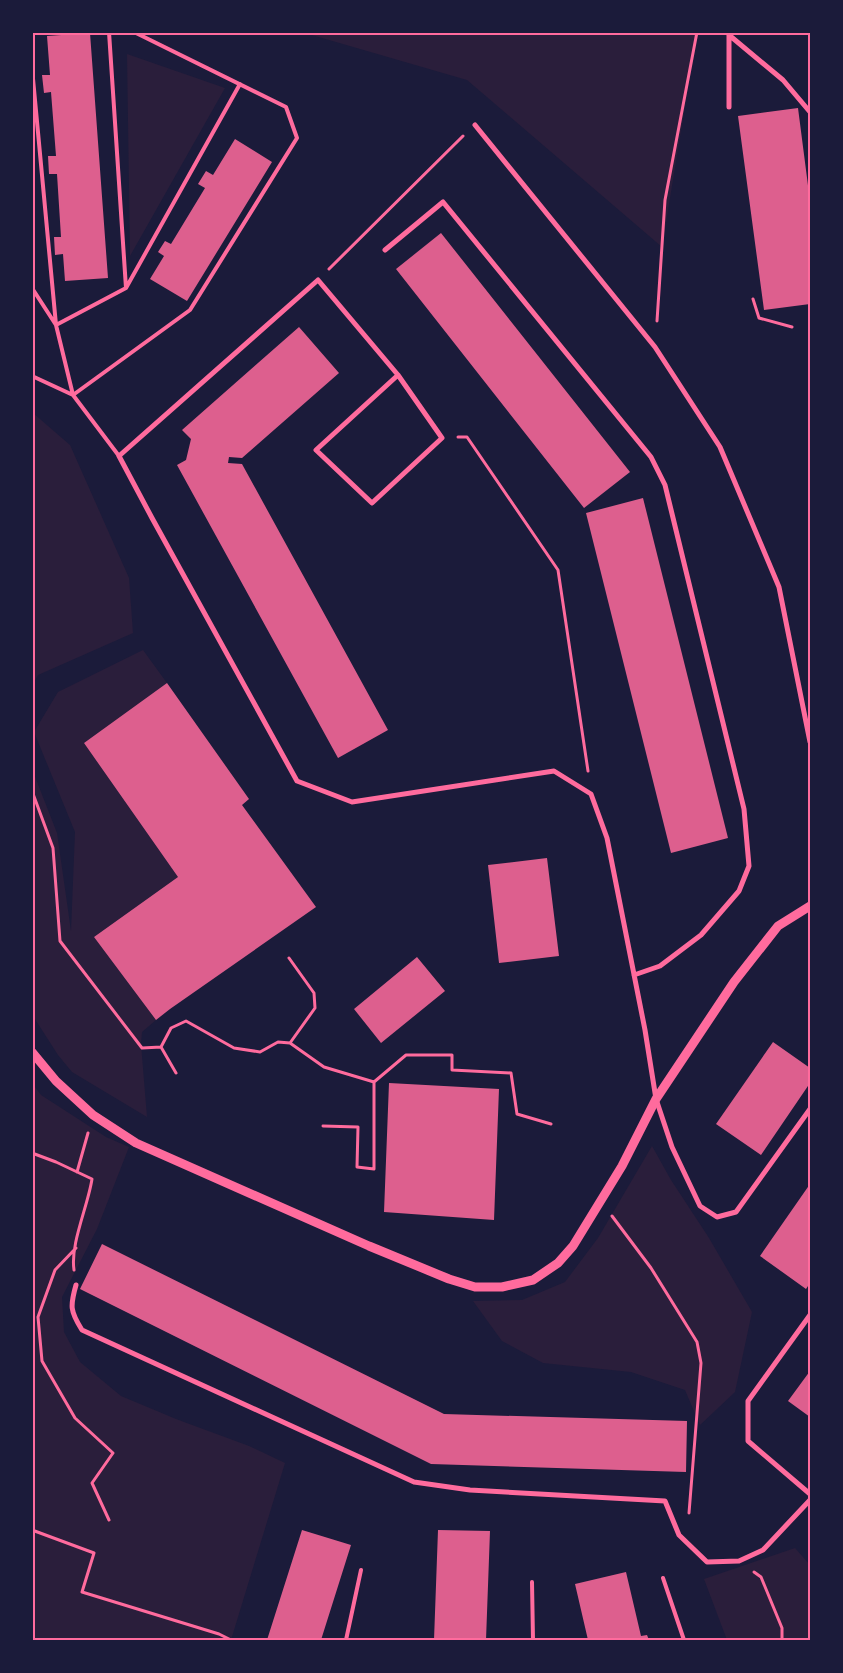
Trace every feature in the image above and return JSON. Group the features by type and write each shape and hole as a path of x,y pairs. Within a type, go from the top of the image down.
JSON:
{"street":[{"path":"729,34 729,108"},
{"path":"729,34 783,80 810,112"},
{"path":"475,125 655,347 720,447 779,586 810,742"},
{"path":"385,250 443,202 651,457 665,485 744,809 749,866 739,891 702,935 660,966 634,975"},
{"path":"398,375 316,450 372,503 442,438 398,375 318,280 119,456 156,527 297,781 352,802 554,771 591,794 607,838 645,1030 656,1099 672,1148 700,1206 717,1217 736,1212 810,1109"},
{"path":"32,1052 56,1081 93,1115 136,1143 369,1246 449,1279 475,1287 502,1287 533,1280 558,1263 573,1246 622,1166 656,1099 734,982 778,926 810,906"},
{"path":"76,1285 71,1302 74,1317 82,1330 414,1482 470,1490 665,1501 679,1536 707,1562 739,1562 763,1550 810,1500"},
{"path":"810,1315 748,1401 748,1441 810,1494"}],"lane":[{"path":"109,32 126,288"},
{"path":"73,395 190,310 297,138 286,107 134,32"},
{"path":"32,68 56,325 73,395 119,456"},
{"path":"56,325 126,288 240,84"},
{"path":"32,288 56,325"},
{"path":"32,376 73,395"},
{"path":"346,1640 361,1570"},
{"path":"663,1578 684,1640"},
{"path":"532,1582 533,1640"}],"path":[{"path":"655,347 665,200 697,32"},
{"path":"318,280 475,125"},
{"path":"753,299 759,318 792,327"},
{"path":"442,438 467,437 558,570 591,794"},
{"path":"32,791 53,848 60,941 142,1048 161,1047"},
{"path":"289,958 314,993 315,1008 290,1043"},
{"path":"161,1047 171,1028 186,1022 234,1048 260,1052 278,1042 290,1043 324,1067 374,1082"},
{"path":"161,1047 176,1073"},
{"path":"323,1126 358,1127 357,1167 374,1169 374,1082 406,1055 452,1055 452,1070 511,1073 517,1114 551,1124"},
{"path":"77,1172 93,1115"},
{"path":"32,1153 92,1180 73,1261 76,1285"},
{"path":"601,1201 651,1268 697,1342 701,1363 687,1543"},
{"path":"76,1248 55,1270 38,1317 42,1361 74,1418 114,1453 92,1483 109,1520"},
{"path":"32,1530 94,1554 82,1592 219,1634 231,1640"},
{"path":"739,1562 760,1577 782,1628 782,1640"}],"shaded area":[{"path":"305,33 697,33 662,247 467,80"},
{"path":"127,54 225,88 130,256"},
{"path":"33,413 70,445 129,578 133,633 38,675 33,684"},
{"path":"143,650 167,683 84,743 178,877 94,937 156,1020 142,1032 141,1044 147,1117 72,1072 58,1055 33,1016 32,769 57,833 71,931 75,832 34,732 58,692"},
{"path":"32,1083 41,1095 106,1137 129,1147 97,1229 62,1297 64,1332 80,1362 121,1396 249,1446 285,1463 231,1640 33,1640"},
{"path":"652,1146 752,1312 735,1392 700,1425 685,1390 631,1372 543,1363 502,1341 473,1301 522,1300 565,1282 598,1238"},
{"path":"795,1548 810,1565 810,1640 727,1640 704,1579"}],"building":[{"path":"90,33 108,278 65,281 63,254 55,255 54,237 61,237 57,174 49,174 48,156 56,156 51,92 44,93 42,75 50,75 47,36"},
{"path":"798,108 810,201 810,304 764,310 738,116"},
{"path":"235,139 272,162 187,301 150,279 164,256 158,252 165,241 171,244 205,188 198,184 206,171 213,175"},
{"path":"441,233 630,472 584,508 396,269"},
{"path":"299,327 339,373 242,458 229,457 228,463 242,464 388,730 338,758 177,465 186,460 191,439 182,430"},
{"path":"643,498 728,838 671,853 586,513"},
{"path":"167,683 249,799 242,805 316,907 156,1020 94,937 178,877 84,743"},
{"path":"547,858 559,956 499,963 488,865"},
{"path":"417,957 445,991 381,1043 354,1009"},
{"path":"773,1042 810,1068 810,1083 761,1155 716,1124"},
{"path":"389,1083 499,1089 494,1220 384,1212"},
{"path":"810,1184 810,1283 806,1289 760,1256"},
{"path":"102,1244 444,1414 687,1421 686,1472 431,1464 80,1289"},
{"path":"810,1371 810,1417 788,1401"},
{"path":"302,1530 351,1545 321,1640 267,1640"},
{"path":"438,1530 490,1531 486,1640 434,1640"},
{"path":"626,1572 641,1636 647,1635 649,1640 588,1640 575,1584"}]}
